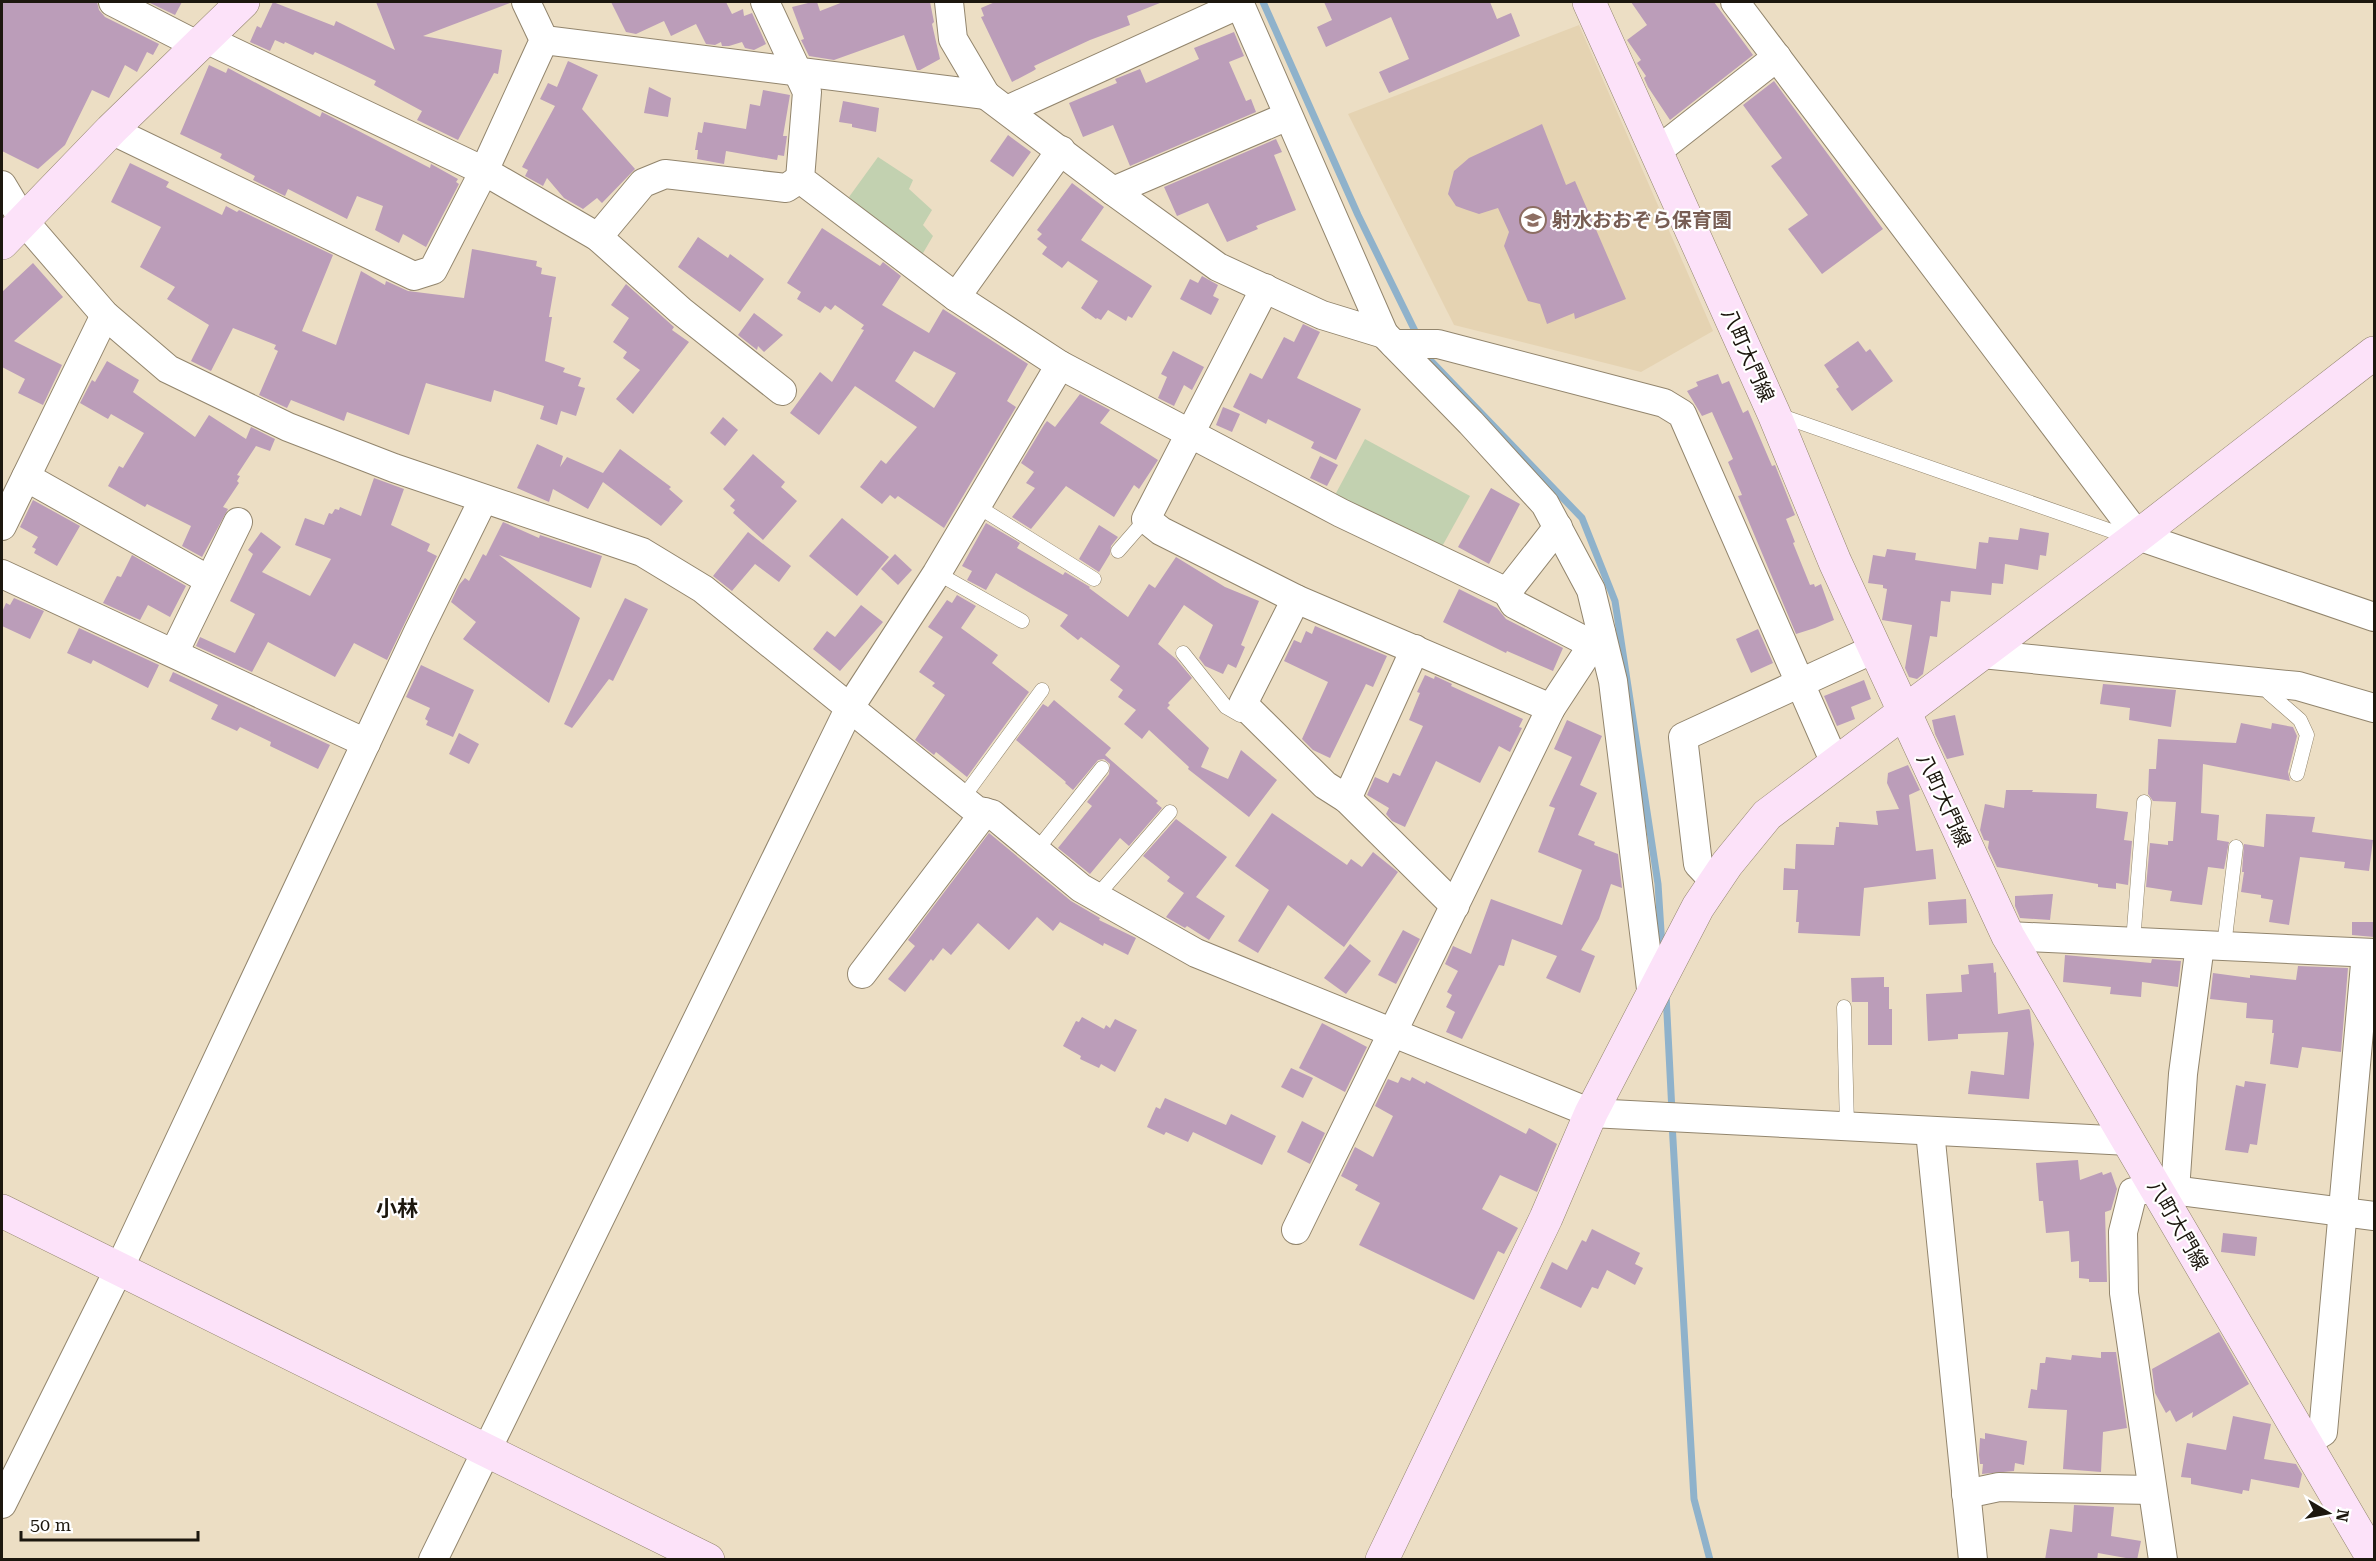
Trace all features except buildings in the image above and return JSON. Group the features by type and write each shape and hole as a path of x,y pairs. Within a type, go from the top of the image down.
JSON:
{"street":[{"path":"113,2 484,171 598,237 681,311 782,391"},
{"path":"12,231 111,130 243,2"},
{"path":"111,130 414,276 433,270 484,171 544,40 526,2"},
{"path":"768,2 807,92 800,179"},
{"path":"949,2 952,39 996,102 1218,267 1322,315 1389,339 1438,344 1664,403 1682,414 1835,763"},
{"name":"八町大門線","path":"1589,2 1774,414 1835,562 1874,649 2008,936 2129,1141 2166,1189 2305,1443 2374,1560"},
{"path":"1735,2 2139,536 2374,617"},
{"path":"544,40 996,102 1248,4 1288,116 1389,339 1471,423 1545,504 1591,590 1597,638 1614,681 1652,997"},
{"path":"1656,152 1777,57"},
{"path":"1113,191 1288,116"},
{"path":"956,297 1061,150"},
{"path":"598,237 643,183 665,174 786,188 800,179"},
{"path":"800,179 956,297 1060,365 1341,513 1507,592 1514,604 1597,638"},
{"path":"2,185 12,231 168,369 288,427 394,468 642,552 703,589 974,806 992,814 1081,888 1196,954 1591,1113 2129,1141"},
{"path":"1265,288 1146,519 1161,531 1296,599 1551,708"},
{"path":"2,526 105,315"},
{"path":"1382,1560 1546,1218 1591,1113 1698,907 1767,815 1902,711 2371,364"},
{"path":"434,1560 850,707 937,573 1060,365"},
{"path":"26,477 209,580"},
{"path":"2,1504 120,1269 366,743 483,500"},
{"path":"174,652 238,522"},
{"path":"1507,592 1558,527"},
{"path":"2,574 366,743"},
{"path":"1296,599 1243,704 1325,785 1347,799 1455,906"},
{"path":"1296,1230 1551,708 1597,638"},
{"path":"1347,799 1415,649"},
{"path":"1715,882 1698,864 1683,737 1874,649"},
{"path":"1982,654 2298,686 2374,708"},
{"path":"862,974 974,806"},
{"path":"2008,936 2370,953 2364,1109 2344,1212 2323,1432 2305,1443"},
{"path":"2166,1189 2184,1074 2212,946"},
{"path":"1930,1131 1973,1560"},
{"path":"2163,1560 2124,1293 2122,1232 2133,1192 2166,1189 2374,1216"},
{"path":"2,1211 708,1560"},
{"path":"1966,1494 2000,1487 2152,1490"}],"lane":[{"path":"1774,414 2120,534 2139,536"},
{"path":"977,506 1094,579"},
{"path":"1118,552 1146,519"},
{"path":"937,573 1022,621"},
{"path":"1183,653 1226,707 1240,715 1249,709"},
{"path":"2269,683 2269,693 2300,720 2307,735 2297,774"},
{"path":"974,806 1042,690"},
{"path":"1036,851 1102,768"},
{"path":"2133,942 2144,802"},
{"path":"1096,897 1170,812"},
{"path":"2212,946 2236,846"},
{"path":"1844,1007 1847,1126"}],"shaded area":[{"name":"射水おおぞら保育園","path":"1579,25 1713,331 1641,372 1454,325 1348,114"}],"green space":[{"path":"878,157 913,180 909,189 932,210 923,225 933,236 919,260 849,197"},
{"path":"1365,439 1470,496 1439,552 1335,495"}],"waterway":[{"path":"1263,2 1358,215 1418,337"},
{"path":"1426,352 1430,360 1582,518 1615,601 1658,884 1662,947"},
{"path":"1666,994 1672,1112"},
{"path":"1672,1123 1694,1499 1710,1560"}],"place":[{"name":"射水おおぞら保育園","path":"1533,220"}],"district":[{"name":"小林","path":"397,1209"}]}
